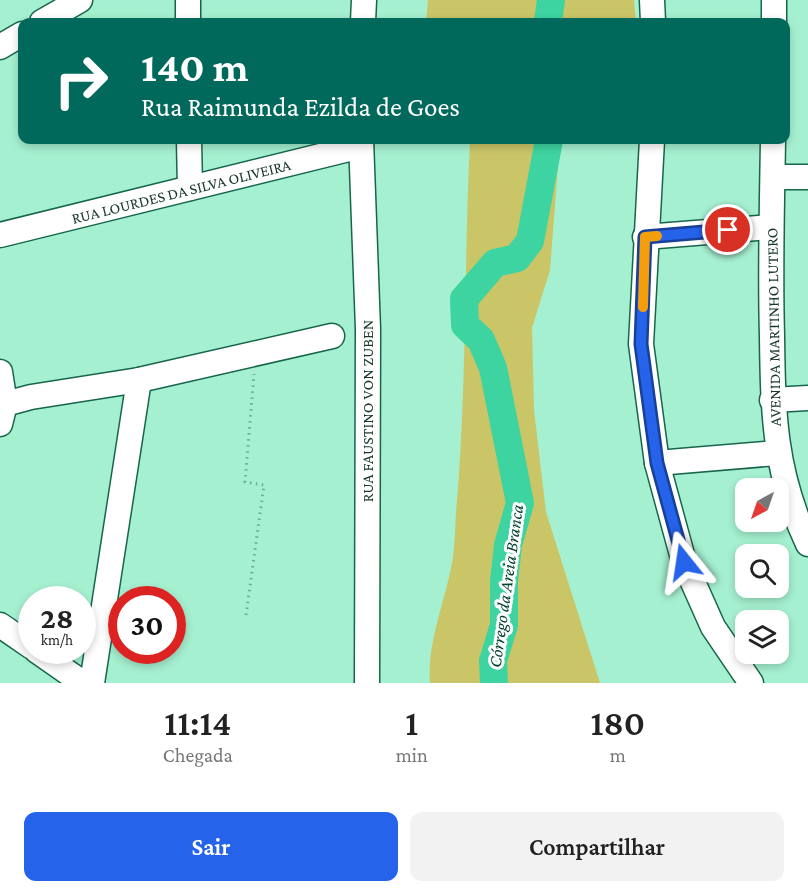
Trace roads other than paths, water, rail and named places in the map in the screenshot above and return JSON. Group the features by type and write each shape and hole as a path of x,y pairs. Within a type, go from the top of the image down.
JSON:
{"street":[{"path":"49,18 80,0"},
{"path":"188,0 188,18"},
{"path":"363,18 364,0"},
{"path":"652,0 653,18"},
{"path":"774,0 774,18"},
{"path":"0,47 18,36"},
{"path":"189,144 190,188"},
{"name":"RUA LOURDES DA SILVA OLIVEIRA","path":"0,235 357,144"},
{"name":"RUA FAUSTINO VON ZUBEN","path":"361,144 368,329 367,683"},
{"path":"652,144 641,344 657,463 684,562 713,627 751,683"},
{"name":"AVENIDA MARTINHO LUTERO","path":"773,144 770,227 772,400 777,453 808,544"},
{"path":"773,177 808,177"},
{"path":"645,237 770,227"},
{"path":"0,372 2,414 31,397 139,380 256,351 332,336"},
{"path":"92,683 139,380"},
{"path":"772,400 808,398"},
{"path":"657,463 777,453"},
{"path":"0,625 18,637"},
{"path":"56,664 83,683"}],"waterway":[{"name":"Córrego da Areia Branca","path":"549,18 551,0"},
{"name":"Córrego da Areia Branca","path":"494,683 493,661 504,625 504,581 508,545 520,503 493,368 481,340 465,325 464,299 495,263 517,258 530,241 548,144"}]}
